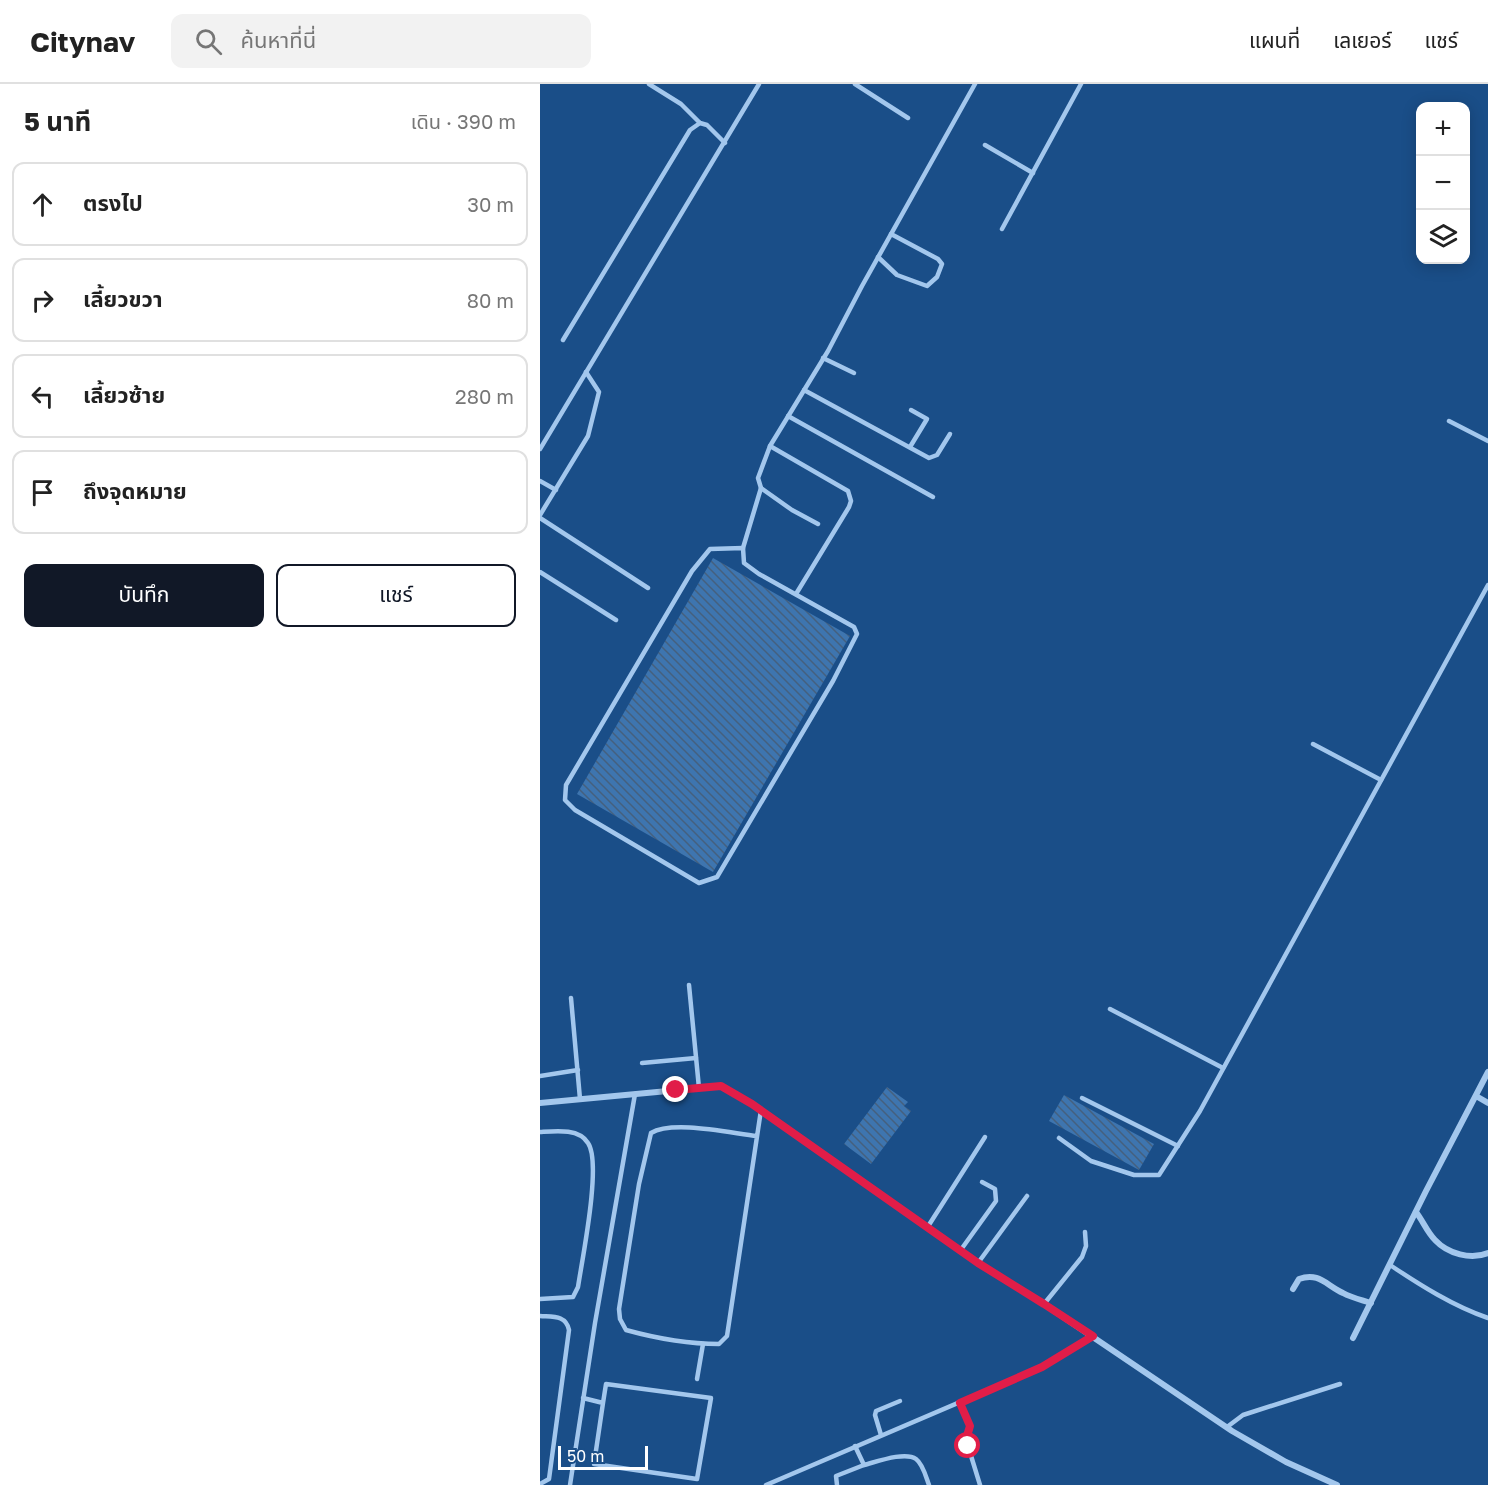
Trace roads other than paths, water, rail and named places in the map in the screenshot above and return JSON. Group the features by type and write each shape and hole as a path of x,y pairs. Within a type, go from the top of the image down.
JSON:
{"street":[{"path":"1353,1338 1488,1072"},
{"path":"540,1103 721,1086 761,1110 960,1251 1093,1336 1230,1429 1286,1462 1337,1485"},
{"path":"1476,1096 1488,1102"},
{"path":"1416,1212 1436,1242 1464,1256 1476,1257 1488,1253"},
{"path":"1293,1289 1299,1279 1310,1275 1321,1279 1344,1294 1371,1303"}],"lane":[{"path":"649,84 681,104 725,143"},
{"path":"540,449 759,84"},
{"path":"855,84 908,118"},
{"path":"743,548 710,549 692,571 566,785 565,800 575,810 699,883 717,878 833,681 857,634 854,627 759,574 744,563 743,548 761,488 758,478 770,446 824,358 975,84"},
{"path":"1002,229 1082,84"},
{"path":"563,340 690,130 700,123"},
{"path":"985,145 1033,172"},
{"path":"878,257 897,275 927,286 937,277 942,264 938,260 891,234"},
{"path":"824,358 854,373"},
{"path":"586,372 599,392 588,436 540,516 648,588"},
{"path":"804,390 929,458 937,455 950,434"},
{"path":"910,447 927,419 911,410"},
{"path":"788,416 933,497"},
{"path":"1449,421 1488,441"},
{"path":"770,446 848,491 850,496 849,507 796,594"},
{"path":"540,481 556,490"},
{"path":"761,488 792,510 818,524"},
{"path":"540,572 616,620"},
{"path":"1059,1138 1091,1161 1134,1175 1159,1175 1223,1068 1488,585"},
{"path":"1313,744 1381,780"},
{"path":"689,985 699,1088"},
{"path":"572,998 580,1099"},
{"path":"1110,1009 1223,1068"},
{"path":"642,1063 696,1058"},
{"path":"540,1076 578,1070"},
{"path":"570,1485 614,1204 635,1094"},
{"path":"1082,1098 1178,1146"},
{"path":"757,1136 675,1126 658,1129 651,1133 637,1196 619,1309 620,1319 626,1330 703,1344 719,1344 727,1336 761,1110"},
{"path":"540,1132 574,1133 588,1142 592,1152 593,1188 578,1287 573,1297 540,1299"},
{"path":"927,1228 985,1137"},
{"path":"960,1251 996,1201 995,1190 982,1182"},
{"path":"978,1263 1027,1196"},
{"path":"1044,1304 1082,1257 1086,1246 1084,1232"},
{"path":"1390,1265 1417,1283 1471,1312 1488,1318"},
{"path":"540,1316 564,1319 568,1323 569,1330 549,1479 540,1484"},
{"path":"766,1485 1042,1367 1093,1336"},
{"path":"697,1379 703,1344"},
{"path":"606,1384 711,1398 697,1479 594,1464 603,1402 606,1384"},
{"path":"1230,1429 1243,1415 1340,1384"},
{"path":"583,1398 603,1402"},
{"path":"881,1435 876,1411 900,1401"},
{"path":"960,1403 970,1426 967,1436 968,1446 980,1485"},
{"path":"855,1446 864,1465"},
{"path":"837,1485 837,1476 864,1465 906,1456 916,1458 922,1466 929,1485"}]}
